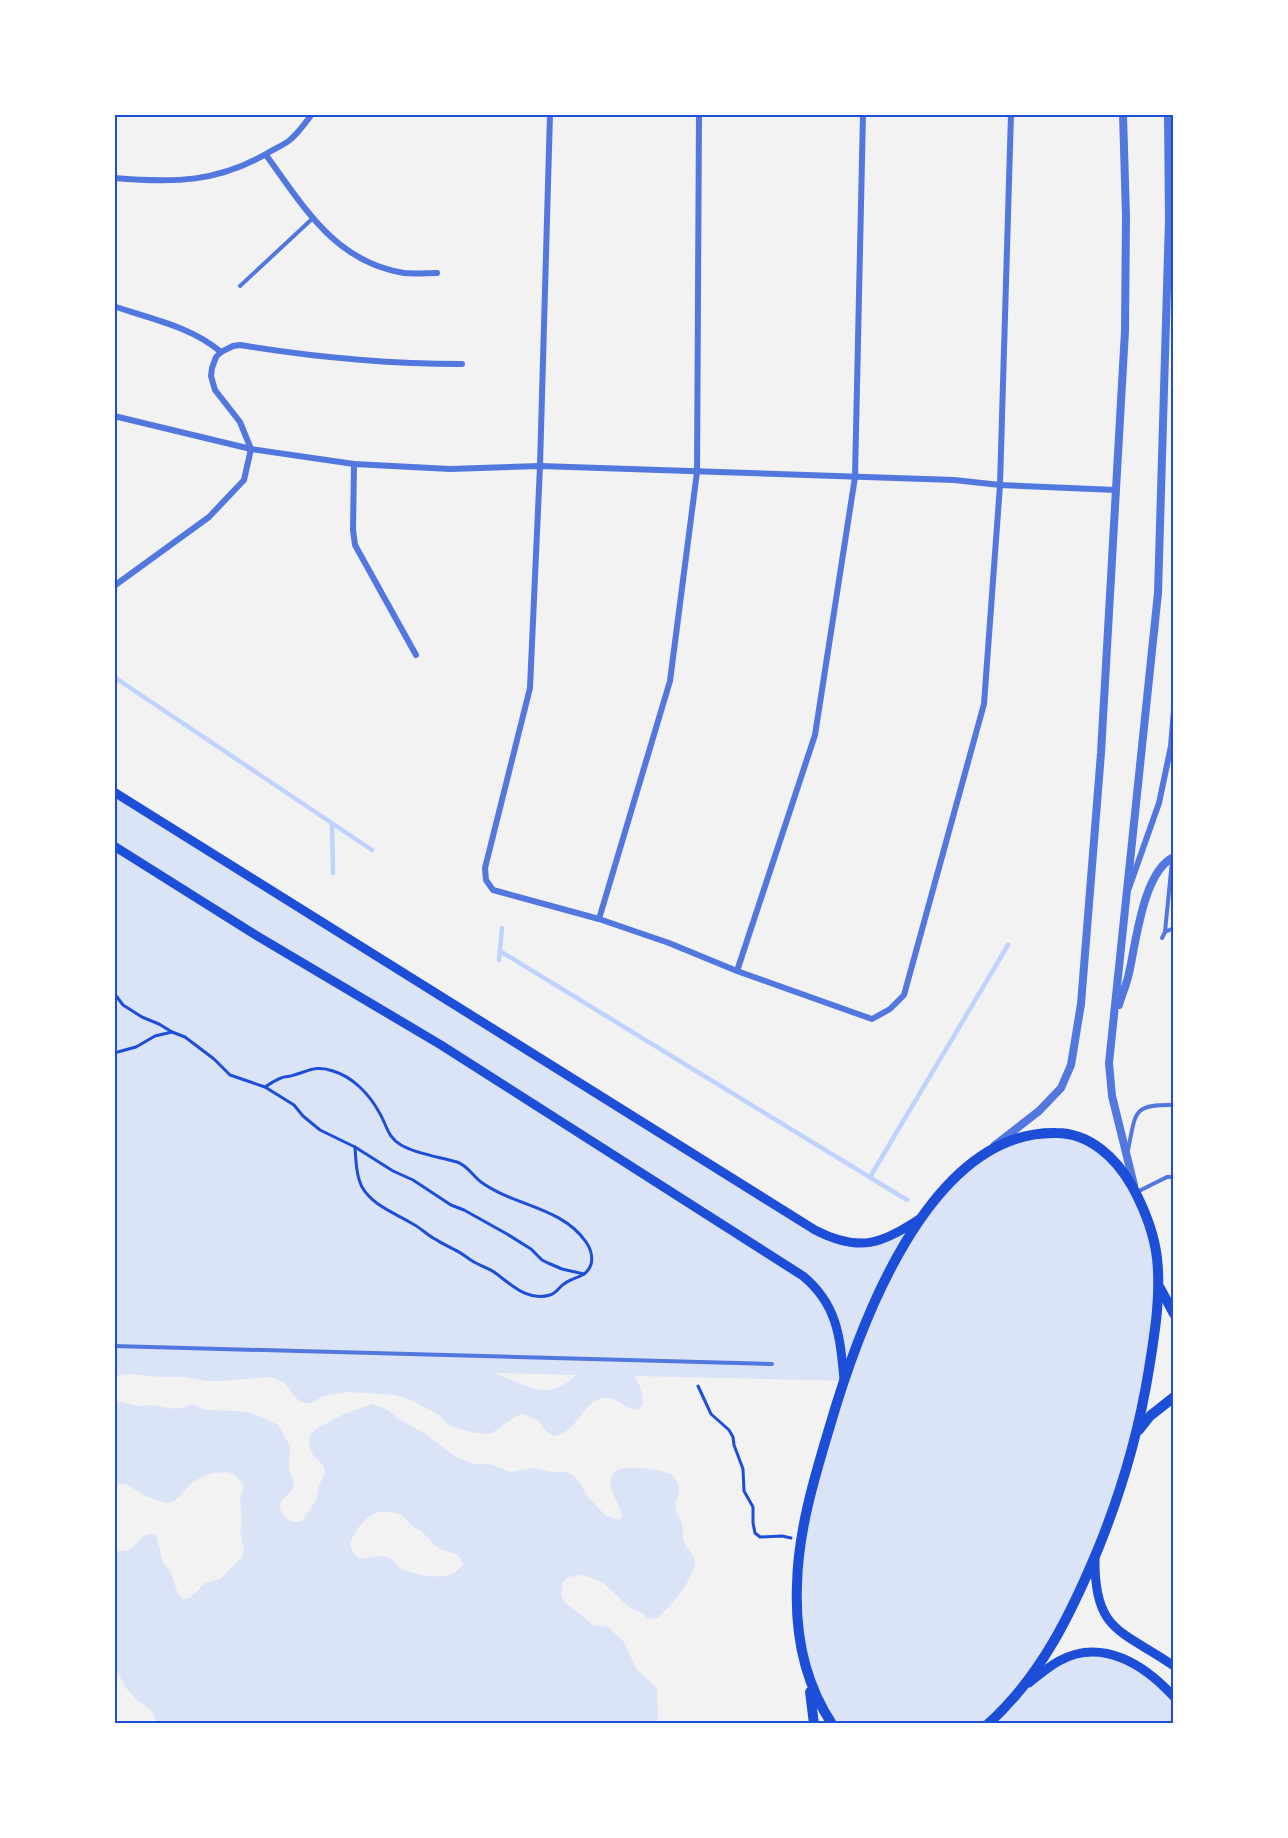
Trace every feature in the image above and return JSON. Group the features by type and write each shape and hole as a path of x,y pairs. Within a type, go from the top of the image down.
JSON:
{"main road":[{"path":"114,792 815,1230 842,1242 869,1243 886,1238 921,1218"},
{"path":"114,846 254,934 441,1045 803,1276 819,1292 833,1313 838,1329 844,1381"},
{"path":"814,1724 813,1706 796,1610 796,1584 801,1539 820,1461 844,1381 876,1299 899,1253 921,1218 967,1167 991,1150 1012,1141 1042,1133 1070,1134 1095,1145 1106,1153 1126,1176 1146,1214 1157,1256 1156,1329 1137,1433 1118,1496 1095,1556 1056,1640 1010,1703 988,1724"},
{"path":"1158,1284 1174,1314"},
{"path":"1137,1433 1150,1416 1174,1397"},
{"path":"1095,1556 1095,1581 1098,1597 1110,1623 1125,1636 1174,1666"},
{"path":"1022,1688 1061,1659 1092,1652 1117,1655 1129,1660 1174,1696"},
{"path":"804,1663 822,1709 832,1724"}],"street":[{"path":"114,178 187,181 228,173 291,139 312,114"},
{"path":"550,114 540,466 530,688 485,868 486,880 493,890 599,919 872,1019 890,1009 904,995 984,704 1000,485 1011,114"},
{"path":"599,919 670,681 697,472 699,114"},
{"path":"737,971 815,735 855,477 863,114"},
{"path":"967,1167 1039,1111 1061,1088 1071,1065 1081,1004 1100,765 1125,331 1126,216 1123,114"},
{"path":"1136,1193 1115,1111 1109,1063 1158,593 1169,220 1168,114"},
{"path":"266,154 312,219 329,237 355,256 406,273 437,273"},
{"path":"116,308 191,333 207,340 221,352"},
{"path":"114,586 209,517 244,480 251,450 240,422 219,397 212,383 212,368 216,357 221,352 240,345 353,360 408,364 462,364"},
{"path":"114,416 251,450 354,464 450,469 540,466 954,480 1000,485 1116,490"},
{"path":"354,464 353,530 355,545 416,655"},
{"path":"1128,891 1147,841 1158,803 1171,746 1174,710"},
{"path":"1114,1019 1129,975 1141,914 1150,884 1168,860 1173,857"}],"lane":[{"path":"240,286 312,219"},
{"path":"1166,933 1173,857"},
{"path":"1162,938 1174,928"},
{"path":"1127,1156 1135,1119 1139,1111 1154,1104 1174,1105"},
{"path":"1136,1193 1167,1177 1174,1177"},
{"path":"114,1346 772,1364"}],"path":[{"path":"114,993 123,1005 142,1017 185,1037 214,1059 230,1075 265,1087 294,1105 320,1130 355,1147 433,1192 451,1205 507,1234 548,1263 584,1274"},
{"path":"114,1053 136,1047 155,1036 172,1032"},
{"path":"265,1087 281,1077 294,1076 312,1069 333,1071 358,1084 380,1112 388,1132 398,1143 411,1150 459,1163 488,1186 513,1200 553,1214 572,1225 590,1249 592,1263 589,1269 565,1283 556,1293 549,1295 536,1296 516,1289 492,1271 440,1242 372,1199 363,1189 359,1178 355,1147"},
{"path":"698,1386 711,1414 734,1437 734,1445 743,1469 744,1491 753,1507 755,1533 760,1537 782,1536 801,1539"}],"shaded area":[{"path":"114,794 828,1241 861,1247 880,1242 911,1228 847,1367 841,1326 836,1314 805,1273 114,843"},
{"path":"114,846 783,1262 826,1301 844,1381 634,1376 639,1386 643,1405 638,1410 613,1399 604,1398 590,1405 569,1429 553,1436 537,1420 523,1414 516,1416 492,1433 470,1432 449,1425 439,1415 409,1399 395,1395 348,1392 324,1396 311,1403 303,1403 284,1382 270,1377 207,1381 185,1377 129,1374 114,1376","holes":["498,1373 576,1375 556,1388 537,1390"]},
{"path":"1043,1138 1063,1138 1079,1142 1096,1151 1110,1164 1122,1179 1136,1204 1152,1250 1153,1298 1146,1363 1131,1434 1110,1504 1084,1572 1038,1660 1002,1705 981,1724 838,1724 823,1699 807,1654 802,1623 801,1587 814,1499 854,1365 883,1292 901,1258 921,1225 944,1196 969,1171 993,1154 1011,1145"},
{"path":"114,1400 138,1406 152,1405 176,1409 191,1405 204,1410 252,1413 278,1425 290,1446 289,1469 294,1483 292,1490 281,1501 280,1508 288,1520 295,1522 302,1521 316,1500 325,1472 323,1465 313,1455 310,1448 311,1434 344,1414 372,1404 386,1409 400,1420 426,1434 460,1459 475,1464 490,1464 510,1472 533,1468 567,1472 574,1476 588,1497 606,1516 620,1520 621,1512 611,1482 614,1472 631,1468 656,1470 669,1474 679,1486 676,1511 682,1524 684,1543 694,1557 695,1563 693,1572 682,1591 667,1609 655,1619 647,1618 629,1607 603,1583 582,1575 568,1577 563,1582 561,1596 593,1625 608,1627 625,1643 636,1669 657,1688 658,1724 157,1724 152,1711 136,1699 126,1688 119,1675 114,1673 114,1551 128,1550 142,1537 156,1534 163,1562 171,1573 178,1594 183,1599 190,1598 205,1583 220,1579 241,1558 244,1551 240,1530 242,1523 240,1500 244,1486 235,1475 228,1472 214,1473 193,1482 173,1502 166,1503 145,1496 127,1484 114,1484","holes":["378,1512 396,1513 403,1516 437,1547 459,1556 463,1565 447,1576 433,1576 405,1570 383,1556 358,1557 350,1545 363,1522"]},
{"path":"1077,1654 1117,1655 1174,1697 1174,1724 988,1724 1022,1688"}],"waterway":[{"path":"114,677 372,850"},
{"path":"332,823 333,873"},
{"path":"499,960 502,928"},
{"path":"870,1177 1008,945"},
{"path":"500,951 907,1200"}]}
